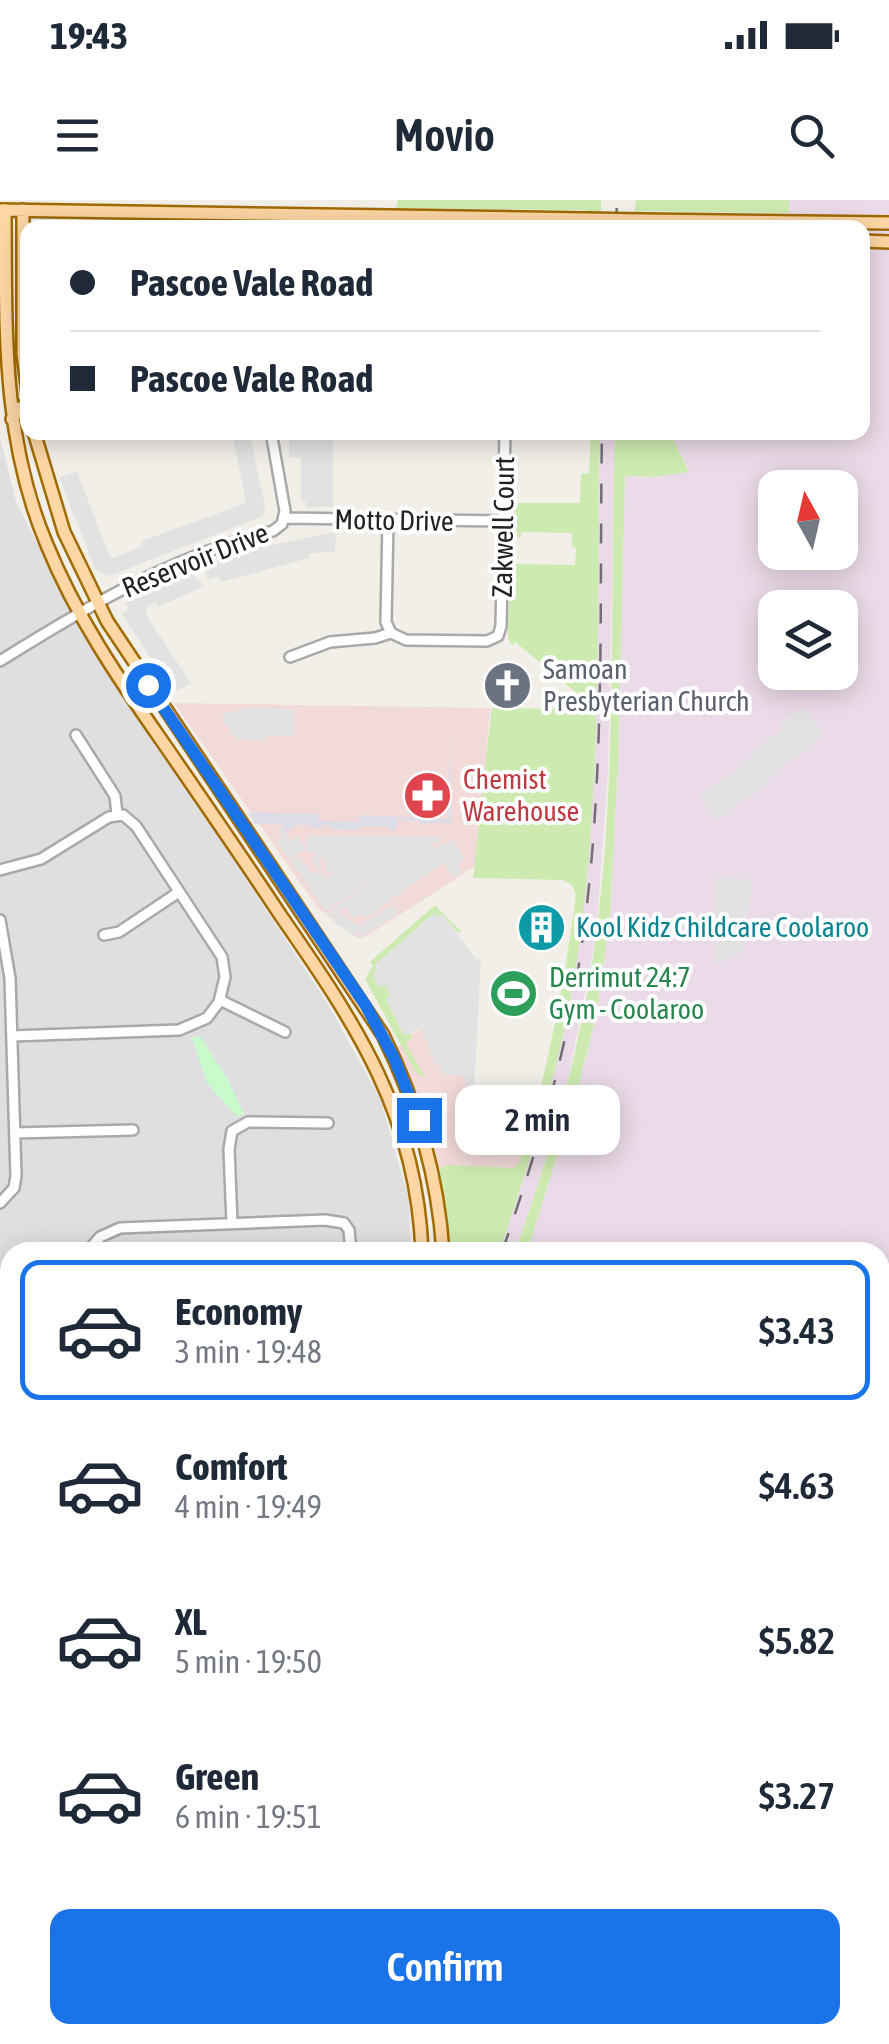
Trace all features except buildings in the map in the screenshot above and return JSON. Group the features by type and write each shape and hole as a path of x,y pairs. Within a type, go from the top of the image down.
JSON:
{"main road":[{"path":"256,220 3,206 5,344 12,420 25,484 38,522 78,612 107,661 324,977 371,1054 396,1116 416,1190 421,1242"},
{"path":"586,220 641,220"},
{"path":"0,272 5,289"},
{"path":"12,420 20,408"},
{"path":"36,440 60,521 96,601 383,1035 419,1120 436,1186 441,1242"},
{"path":"324,977 340,966"}],"street":[{"name":"Reservoir Drive","path":"0,660 96,601 189,556 273,531 285,518 272,440"},
{"name":"Zakwell Court","path":"391,633 406,640 487,641 498,636 502,626 505,440"},
{"name":"Motto Drive","path":"285,518 503,521"},
{"path":"290,657 323,644 391,633 386,622 388,520"},
{"path":"75,733 116,796 117,814"},
{"path":"0,870 41,859 117,814"},
{"path":"12,1036 179,1030 207,1018 220,1000 225,977 222,957 136,826 117,814"},
{"path":"103,934 119,932 179,892"},
{"path":"0,920 10,978 16,1133 14,1188 0,1203"},
{"path":"220,1000 285,1034"},
{"path":"232,1223 232,1131 248,1122 329,1123"},
{"path":"16,1133 135,1129"},
{"path":"96,1242 120,1228 336,1220 349,1230 350,1242"}],"shaded area":[{"path":"789,200 889,200 889,1242 530,1242 597,1013 610,915 618,766 625,475 653,477 689,471 674,440 870,440 870,220 789,220"},
{"path":"0,437 16,502 76,620 326,1001 380,1098 409,1200 411,1242 0,1242"},
{"path":"233,440 251,440 265,506 263,516 109,576 96,571 59,477 77,472 111,559 143,546 142,541 246,503"},
{"path":"289,440 333,440 333,507 306,507 306,502 301,501 301,458 289,457"},
{"path":"600,440 615,440 608,769 596,936 569,1075 540,1179 518,1242 502,1242 556,1065 576,964 586,885 593,766"},
{"path":"336,532 335,552 310,553 309,558 221,582 220,576 208,580 203,564 248,550"},
{"path":"191,573 204,586 158,607 156,603 148,606 146,615 191,683 173,693 122,614 128,609 125,603"},
{"path":"174,703 490,708 477,865 367,936 351,934 318,908"},
{"path":"804,707 825,736 717,820 700,796 750,760 752,752 782,730 779,725"},
{"path":"250,708 295,709 295,736 266,736 265,741 236,739 223,713"},
{"path":"450,729 449,823 427,823 422,827 419,821 397,820 396,830 388,830 388,826 360,826 359,830 296,825 286,831 281,824 255,824 248,813 318,814 319,821 359,822 359,815 448,819"},
{"path":"283,826 289,841 297,836 305,848 307,835 441,837 441,843 431,843 434,849 453,840 465,859 457,865 462,872 454,878 443,863 365,918 361,913 353,919 345,907 338,911 358,926 393,905 398,913 367,934 364,931 365,935 359,937 357,931 353,936 332,921 335,914 329,917 326,913 397,863 325,911 309,887 316,881 308,886 290,860 298,855 312,875 320,870 327,879 334,873 325,872 325,858 318,858 322,865 317,869 312,861 316,853 306,852 306,848 289,859 276,840 282,836 278,829"},
{"path":"715,878 752,879 746,945 739,954 720,962 714,962"},
{"path":"434,913 437,917 442,914 476,959 481,959 474,1091 468,1091 462,1074 442,1075 423,1027 404,1036 386,999 390,996 385,985 379,987 372,974 378,969 375,965"},
{"path":"474,1001 468,1093 539,1099 520,1162 514,1168 446,1165 433,1174 391,1051 411,1039 410,1035"}],"green space":[{"path":"398,200 601,200 601,220 586,220 585,210 396,208"},
{"path":"636,200 789,200 789,213 641,211 641,220 633,220"},
{"path":"591,440 600,440 591,833 570,1003 544,1111 502,1242 448,1242 438,1170 446,1165 513,1168 520,1162 554,1030 576,895 572,885 563,880 473,878 492,704 492,708 585,709 585,700 508,639 509,564 575,565 576,548 572,547 572,533 521,532 521,538 509,536 510,503 580,503 581,474 589,473"},
{"path":"615,440 673,440 689,472 625,476 618,766 610,914 597,1013 530,1242 518,1242 564,1096 583,1016 603,873 610,747"},
{"path":"435,905 461,931 458,933 442,914 437,918 433,914 402,941 405,946 400,943 375,965 391,997 386,1000 405,1035 410,1033 412,1037 406,1044 426,1079 415,1071 365,979 373,966 372,960"},
{"path":"200,1036 244,1114 237,1117 207,1083 192,1038"}],"railway":[{"path":"616,220 617,200"},
{"path":"505,1242 550,1099 569,1022 590,880 598,752 602,440"}],"place":[{"name":"Samoan Presbyterian Church","path":"508,685"},
{"name":"Chemist Warehouse","path":"428,795"},
{"name":"Kool Kidz Childcare Coolaroo","path":"541,927"},
{"name":"Derrimut 24:7 Gym - Coolaroo","path":"514,993"}],"route":[{"path":"148,685 366,1006 394,1058 419,1120"}]}
